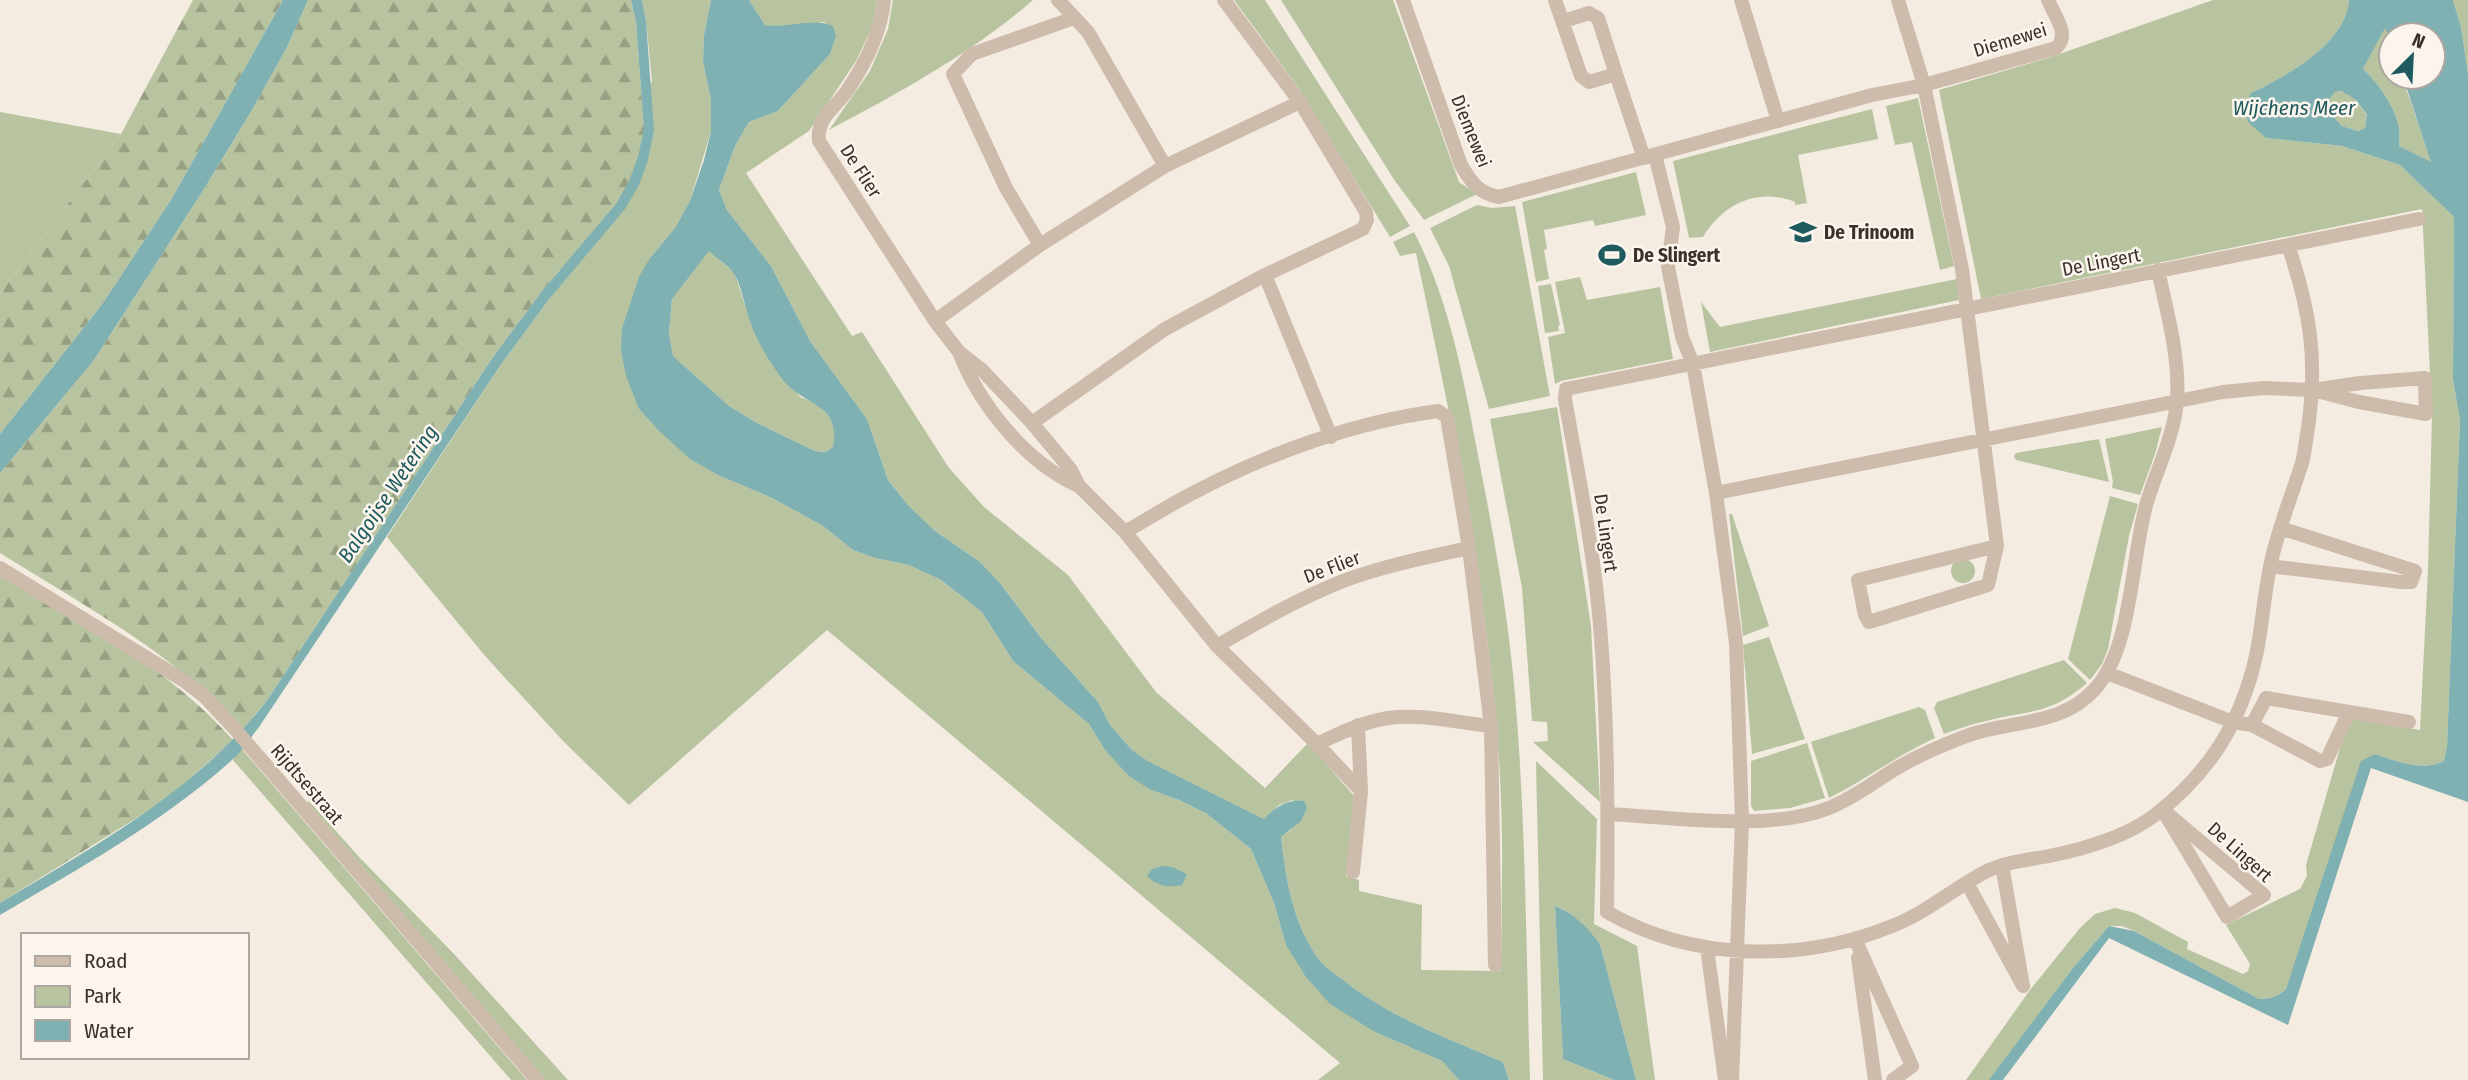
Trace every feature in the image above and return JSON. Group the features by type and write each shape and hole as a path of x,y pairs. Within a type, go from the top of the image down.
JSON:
{"street":[{"name":"De Flier","path":"884,0 877,32 863,64 846,92 823,120 818,130 819,141 935,321 959,352 982,370 1032,423 1071,470 1079,486 1125,532 1217,646 1361,791"},
{"path":"1058,0 1088,32 1165,166"},
{"path":"1032,423 1165,329 1265,275 1363,229 1367,220 1366,212 1300,102 1224,0"},
{"name":"Diemewei","path":"1403,0 1461,165 1474,186 1487,195 1499,197 2056,48 2062,43 2064,36 2048,0"},
{"path":"1555,0 1581,76 1589,82 1616,74"},
{"path":"1741,0 1778,121"},
{"path":"1898,0 1923,85 1948,194 1969,308 1997,546 1988,584 1869,622 1865,615 1858,580 1997,546"},
{"path":"1564,22 1589,13 1598,18 1616,74 1650,157 1673,228 1668,267 1682,337 1693,364 1716,493 1735,643 1741,762 1742,821 1732,1080"},
{"path":"1040,245 1006,188 953,74 972,54 1074,18"},
{"path":"935,321 1040,245 1165,166 1300,102"},
{"name":"De Lingert","path":"2288,245 2303,290 2310,326 2313,390 2303,460 2270,566 2256,657 2243,699 2221,746 2195,781 2151,818 2109,838 2074,850 2003,865 1893,926 1855,939 1798,950 1738,952 1667,938 1628,924 1607,912 1606,724 1600,622 1565,399 1566,388 2419,219"},
{"name":"De Lingert","path":"1608,814 1742,821 1783,820 1830,807 1858,794 1898,767 1943,745 1980,732 2046,719 2077,705 2096,688 2121,639 2144,515 2168,442 2177,401 2175,354 2158,270"},
{"path":"1265,275 1331,437"},
{"name":"De Flier","path":"959,352 969,378 1008,434 1064,479 1079,486"},
{"path":"1716,493 2223,392 2264,388 2313,390 2424,378 2426,414 2359,402 2313,390"},
{"path":"1125,532 1195,491 1265,460 1331,437 1410,415 1438,411 1447,417 1469,548 1491,726 1495,965"},
{"path":"2270,566 2401,582 2411,582 2415,570 2280,528"},
{"name":"De Flier","path":"1217,646 1283,608 1344,581 1406,562 1469,548"},
{"name":"Rijdtsestraat","path":"0,568 183,680 204,696 537,1080"},
{"path":"2106,673 2233,722 2252,725 2320,761 2327,759 2350,712"},
{"path":"2252,725 2266,698 2409,722"},
{"path":"1317,744 1358,725 1390,718 1423,717 1491,726"},
{"path":"1353,872 1361,791 1358,725"},
{"name":"De Lingert","path":"2162,809 2203,844 2264,895 2227,917 2162,809"},
{"path":"1967,883 2023,986 2003,865"},
{"path":"1855,939 1875,1080"},
{"path":"1855,939 1912,1066 1893,1080"},
{"path":"1707,948 1725,1080"}],"green space":[{"path":"193,0 283,0 171,200 103,303 0,434 0,293 121,134"},
{"path":"308,0 631,0 636,22 644,129 630,181 616,204 542,291 493,357 266,702 243,729 188,677 158,654 0,553 0,473 94,360 252,110 287,47"},
{"path":"642,0 711,0 704,35 703,62 711,100 711,131 690,201 675,228 650,258 639,409 658,430 720,476 772,498 823,526 853,550 909,565 941,580 982,612 1013,661 1089,724 1105,750 1151,790 1207,814 1251,849 1274,903 1286,945 1375,1032 1442,1061 1459,1080 1318,1080 1340,1063 827,630 629,805 565,743 486,657 387,537 502,363 550,298 652,81"},
{"path":"749,0 877,0 873,25 856,61 809,131 746,173 852,336 862,332 949,468 984,507 1068,575 1156,692 1265,788 1308,743 1354,796 1346,876 1359,880 1359,891 1422,905 1421,970 1500,971 1501,797 1487,640 1463,484 1416,253 1400,256 1393,242 1414,232 1437,284 1460,366 1494,541 1508,633 1521,791 1530,1080 1509,1080 1503,1062 1399,1016 1360,993 1325,967 1311,948 1297,918 1288,886 1281,837 1292,829 1293,800 1279,805 1264,819 1148,761 1132,750 1110,725 1098,702 1041,638 1000,583 980,562 935,531 908,505 888,480 867,419 810,341 771,266 727,210 719,190 735,146 749,122 778,111 830,54 825,22 778,28 765,25"},
{"path":"893,0 1033,0 961,54 829,130 870,71 888,29"},
{"path":"1234,0 1265,0 1410,226 1390,237 1300,90"},
{"path":"1281,0 1393,0 1459,182 1477,194 1424,220 1395,181"},
{"path":"2213,0 2349,0 2345,16 2326,44 2297,68 2251,93 2266,138 2342,146 2400,165 2454,217 2453,380 2460,420 2447,746 2444,761 2427,766 2400,762 2375,754 2286,989 2280,994 2259,999 2134,931 2122,926 2109,926 2073,968 1990,1080 1966,1080 2030,990 2080,928 2095,914 2115,908 2135,913 2188,942 2187,949 2243,974 2248,971 2250,964 2226,925 2300,889 2307,876 2306,865 2349,717 2420,730 2432,415 2422,209 1981,299 1939,90 2051,57"},
{"path":"2453,0 2468,0 2468,74 2461,27"},
{"path":"2377,42 2377,84 2363,69"},
{"path":"2341,91 2356,100 2367,116 2365,128 2358,131 2342,126 2329,112 2329,100 2335,92"},
{"path":"2382,91 2407,91 2432,163 2399,146 2399,128"},
{"path":"1918,98 1954,266 1940,270 1912,142 1895,145 1886,106"},
{"path":"1872,109 1878,139 1798,155 1807,203 1795,205 1795,202 1767,196 1754,198 1731,207 1711,225 1703,237 1689,238 1673,161"},
{"path":"0,112 121,134 0,293"},
{"path":"1636,172 1646,215 1595,226 1593,220 1544,230 1549,279 1536,282 1522,202"},
{"path":"1477,205 1492,208 1515,206 1550,396 1489,409 1449,266 1430,228"},
{"path":"709,250 735,274 752,327 800,397 818,404 831,416 836,433 833,447 826,452 815,451 729,406 673,356 669,333 672,299"},
{"path":"1580,277 1587,300 1660,287 1673,359 1555,384 1548,337 1565,333 1555,282"},
{"path":"1957,279 1959,300 1710,352 1701,302 1720,327"},
{"path":"1551,284 1560,325 1559,331 1545,333 1538,286"},
{"path":"1557,407 1591,626 1600,802 1533,742 1548,741 1547,722 1532,721 1522,588 1490,419"},
{"path":"2162,427 2140,495 2112,488 2105,439"},
{"path":"2099,439 2109,482 2016,460 2014,456 2016,453"},
{"path":"2110,496 2138,504 2129,536 2108,649 2102,664 2090,680 2068,659"},
{"path":"1729,514 1732,514 1769,626 1743,636"},
{"path":"1963,559 1971,563 1975,571 1971,579 1963,583 1955,579 1951,571 1955,563"},
{"path":"0,572 123,647 181,690 233,740 167,799 0,903"},
{"path":"1769,637 1805,739 1752,754 1743,645"},
{"path":"2064,660 2087,683 2062,701 2039,710 1981,722 1944,734 1934,708 1937,702"},
{"path":"1919,707 1925,710 1935,738 1829,798 1811,742"},
{"path":"1807,743 1825,798 1790,808 1754,811 1751,806 1751,761"},
{"path":"241,748 527,1080 511,1080 233,760"},
{"path":"1536,761 1597,819 1594,924 1637,946 1655,1080 1636,1080 1600,944 1575,917 1555,906 1563,1059 1614,1080 1543,1080"},
{"path":"309,801 360,858 455,955 568,1080 545,1080 307,802"}],"water":[{"path":"283,0 308,0 287,47 252,110 94,360 0,473 0,434 103,303 171,200"},
{"path":"631,0 642,0 646,21 654,130 648,160 639,185 625,209 550,298 502,363 239,753 206,783 149,824 0,915 0,903 108,837 176,790 238,734 266,702 493,357 542,291 616,204 638,157 644,129 636,22"},
{"path":"711,0 749,0 765,25 817,23 833,26 836,35 830,54 778,111 749,122 735,146 719,190 727,210 771,266 810,341 867,419 888,480 908,505 935,531 980,562 1000,583 1041,638 1098,702 1110,725 1132,750 1148,761 1264,819 1282,805 1292,801 1304,801 1307,808 1301,821 1281,837 1288,886 1297,918 1321,962 1360,993 1399,1016 1503,1062 1509,1080 1459,1080 1442,1061 1375,1032 1330,1004 1306,977 1286,945 1274,903 1251,849 1207,814 1151,790 1129,776 1105,750 1089,724 1013,661 982,612 941,580 909,565 853,550 823,526 690,459 639,409 626,376 621,350 622,329 639,277 650,258 675,228 690,201 704,160 711,131 711,100 703,62 704,35","holes":["709,251 734,273 753,330 779,375 792,389 827,413 832,421 833,447 826,452 815,451 729,406 673,356 669,333 672,299"]},
{"name":"Wijchens Meer","path":"2349,0 2453,0 2461,27 2468,74 2468,802 2371,768 2288,1025 2109,938 2003,1080 1989,1080 2073,968 2109,926 2134,931 2259,999 2267,999 2283,992 2361,761 2375,754 2427,766 2444,761 2447,746 2460,420 2453,380 2454,217 2400,165 2342,146 2266,138 2249,123 2244,110 2251,93 2297,68 2312,57 2337,31","holes":["2377,21 2447,21 2447,91 2408,91 2431,162 2399,146 2399,128 2394,112 2382,91 2377,91 2375,81 2363,69 2377,43","2341,91 2356,100 2367,115 2365,128 2358,131 2342,126 2329,112 2329,100 2335,92"]},
{"path":"1163,866 1187,874 1182,885 1163,885 1147,876 1152,869"},
{"path":"1555,906 1580,922 1600,944 1636,1080 1614,1080 1563,1059"}],"place":[{"name":"De Trinoom","path":"1803,232"},
{"name":"De Slingert","path":"1612,255"}],"water label":[{"name":"Balgoijse Wetering","path":"388,494"}]}
